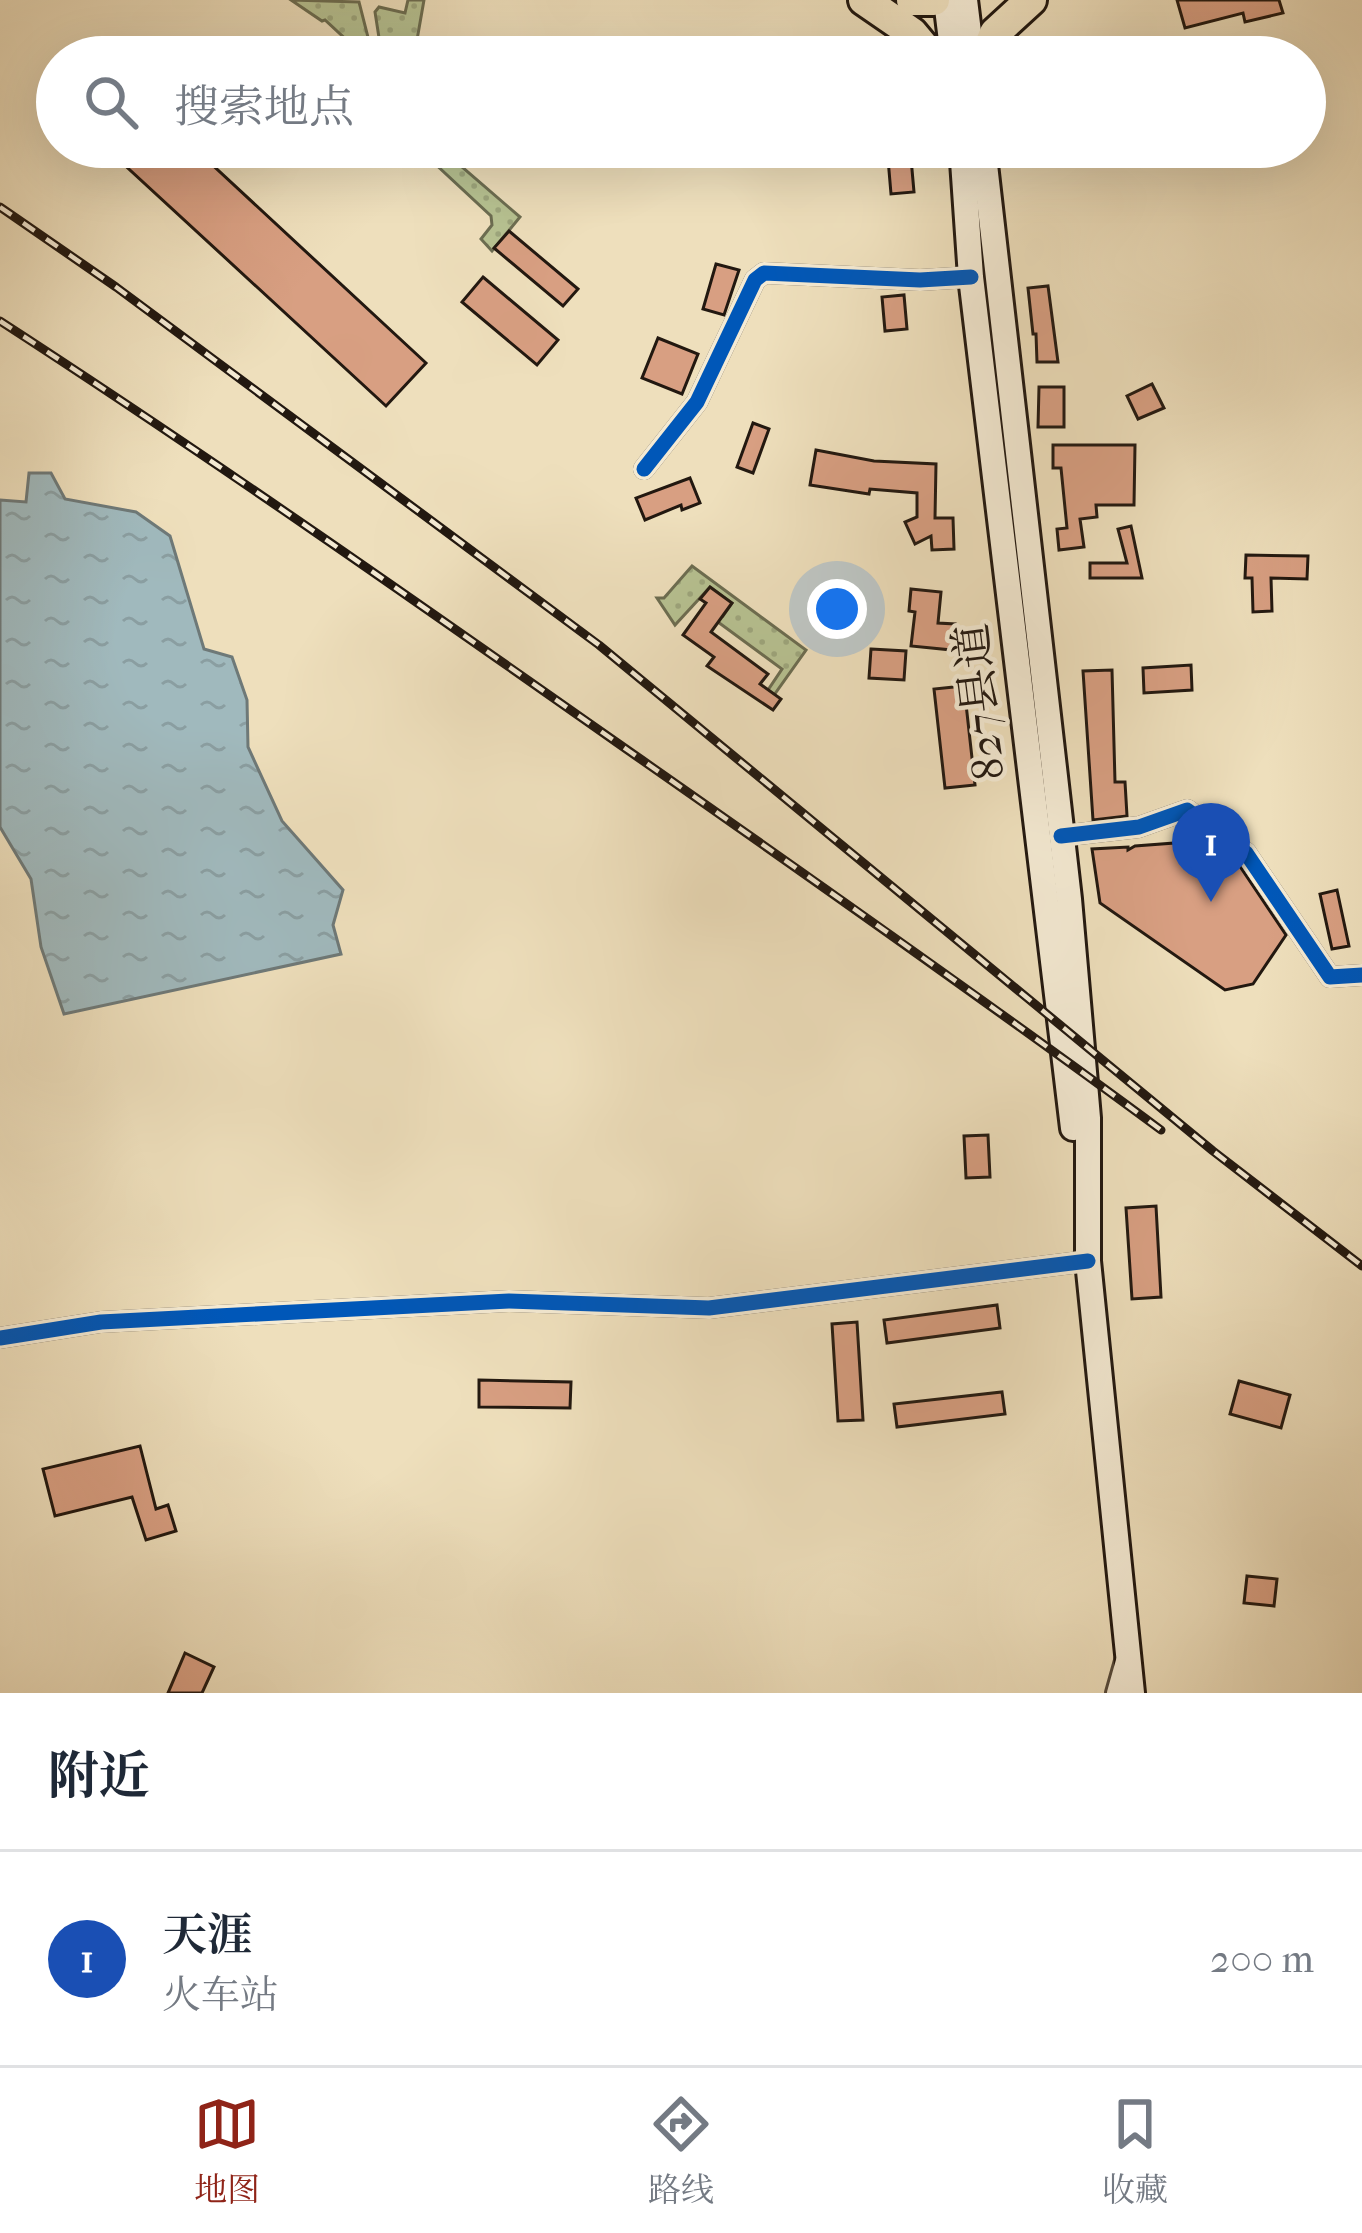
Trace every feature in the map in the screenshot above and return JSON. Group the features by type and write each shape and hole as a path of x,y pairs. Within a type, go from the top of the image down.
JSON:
{"highway":[{"path":"864,0 914,36"},
{"path":"912,0 934,0"},
{"path":"994,36 1031,0"}],"main road":[{"path":"946,0 950,36"},
{"path":"965,0 969,36"},
{"name":"827县道","path":"963,168 971,277 1088,1254 1132,1693"},
{"name":"827县道","path":"984,168 1061,836 1088,1118 1088,1254"}],"street":[{"path":"644,469 697,402 755,280 764,273 920,280 971,277"},
{"path":"1061,836 1139,827 1186,810 1246,854 1330,977 1362,975"},
{"path":"0,1338 101,1322 509,1301 709,1308 1088,1254"},
{"path":"1115,1693 1127,1653"},
{"path":"1127,1653 1146,1693"}],"green space":[{"path":"291,0 359,2 368,36 342,36"},
{"path":"408,0 424,0 418,36 379,36 375,12 379,7 405,13"},
{"path":"440,168 463,168 520,217 492,251 481,239 492,225 491,216"},
{"path":"692,566 806,650 774,695 768,690 782,669 703,611 708,605 723,616 732,603 710,587 675,625 657,598 664,598"}],"water":[{"path":"29,473 51,473 65,499 136,512 170,536 204,649 232,657 247,700 248,747 282,821 343,890 333,925 341,954 64,1014 41,947 31,879 0,827 0,500 26,502"}],"building":[{"path":"1177,0 1279,0 1283,13 1245,22 1243,13 1185,28"},
{"path":"128,168 216,168 426,363 386,406"},
{"path":"889,168 912,168 914,192 891,194"},
{"path":"509,231 578,289 563,306 494,248"},
{"path":"716,264 739,270 724,315 703,309"},
{"path":"483,277 558,340 537,365 462,302"},
{"path":"1048,286 1058,362 1037,362 1028,288"},
{"path":"904,295 907,329 885,331 882,297"},
{"path":"658,338 698,354 682,394 642,378"},
{"path":"1152,384 1164,408 1138,419 1127,396"},
{"path":"1039,387 1064,387 1064,427 1038,427"},
{"path":"753,423 769,429 753,473 737,467"},
{"path":"1053,445 1135,445 1134,505 1096,505 1097,517 1080,519 1084,547 1059,550 1057,529 1067,528 1061,468 1053,468"},
{"path":"816,450 874,461 936,464 935,518 953,518 954,549 932,550 931,536 915,544 905,522 917,517 917,493 870,489 869,494 810,485"},
{"path":"690,478 700,503 682,510 681,505 645,520 636,498"},
{"path":"1131,526 1142,578 1090,578 1090,563 1127,563 1118,529"},
{"path":"1246,555 1308,556 1307,579 1271,578 1272,611 1253,612 1252,578 1245,578"},
{"path":"710,587 732,603 711,632 768,674 760,684 781,699 773,710 707,666 714,657 683,635 706,603 700,599"},
{"path":"911,589 941,592 938,623 955,624 952,650 911,646 915,612 909,611"},
{"path":"871,649 906,651 904,680 869,678"},
{"path":"1191,665 1192,690 1144,693 1143,668"},
{"path":"1112,670 1115,782 1125,782 1127,816 1093,820 1083,671"},
{"path":"964,686 975,785 945,788 934,689"},
{"path":"1186,825 1237,862 1286,935 1253,984 1225,990 1100,903 1092,849 1128,850 1187,842"},
{"path":"1337,890 1349,946 1332,949 1320,894"},
{"path":"988,1135 990,1177 966,1178 964,1136"},
{"path":"1156,1206 1161,1297 1132,1299 1126,1208"},
{"path":"997,1305 1000,1328 887,1343 884,1320"},
{"path":"857,1322 863,1420 838,1421 832,1324"},
{"path":"479,1380 571,1382 570,1408 479,1407"},
{"path":"1239,1381 1290,1395 1281,1428 1230,1414"},
{"path":"1002,1392 1005,1414 897,1427 894,1404"},
{"path":"140,1446 156,1509 168,1505 176,1531 146,1540 132,1497 55,1516 43,1469"},
{"path":"1247,1576 1277,1579 1274,1606 1244,1603"},
{"path":"185,1653 214,1667 202,1693 168,1693"}],"railway":[{"path":"0,207 116,287 599,645 1213,1151 1362,1266"},
{"path":"0,321 473,642 1161,1130"}],"cycle path":[{"path":"644,469 697,402 755,280 764,273 920,280 971,277"},
{"path":"1061,836 1139,827 1187,810 1246,853 1330,977 1362,975"},
{"path":"0,1338 101,1322 509,1301 709,1308 1088,1261"}],"place":[{"name":"天涯","path":"1211,902"}]}
